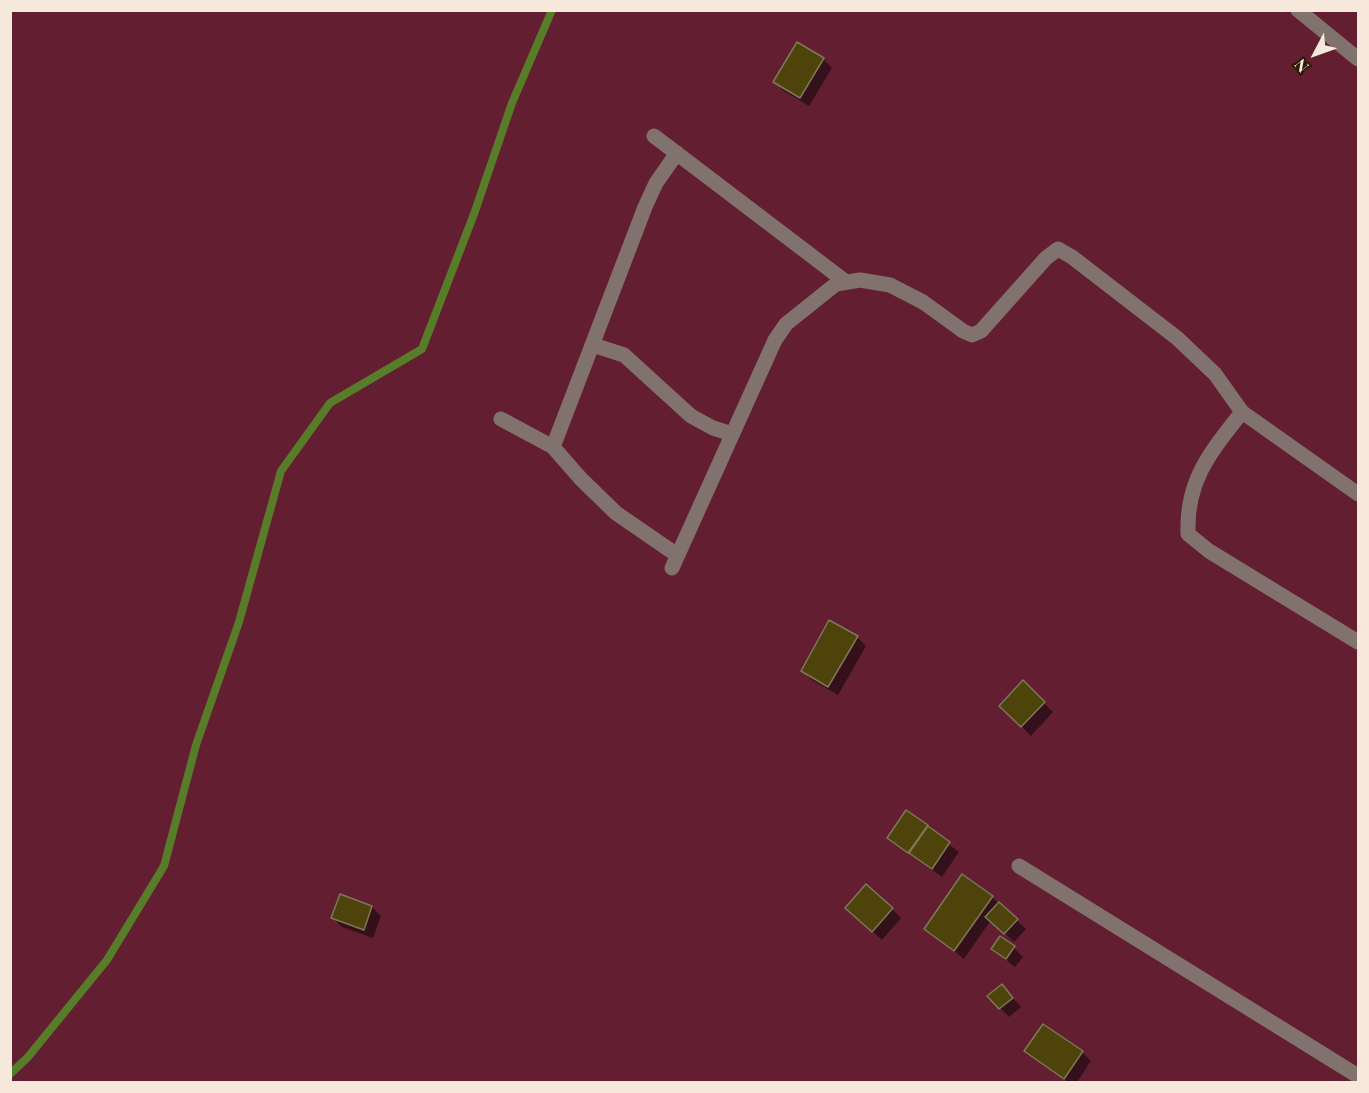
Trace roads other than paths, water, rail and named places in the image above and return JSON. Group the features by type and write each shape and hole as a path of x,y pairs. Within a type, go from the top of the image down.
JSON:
{"street":[{"path":"1298,10 1359,59"},
{"path":"654,136 846,282"},
{"path":"553,447 645,207 656,183 677,153"},
{"path":"501,420 553,447 581,479 616,513 675,561 767,355 786,324 837,284 860,280 890,285 923,302 963,332 972,335 981,331 1046,258 1058,249 1072,257 1177,338 1215,374 1242,412 1359,494"},
{"path":"593,345 624,355 691,416 713,428 732,434"},
{"path":"1242,412 1212,451 1190,492 1188,534 1209,551 1359,642"},
{"path":"1019,866 1359,1077"}],"waterway":[{"path":"10,1074 28,1057 107,960 164,866 196,745 239,622 281,471 330,403 422,349 474,214 512,103 552,10"}]}
